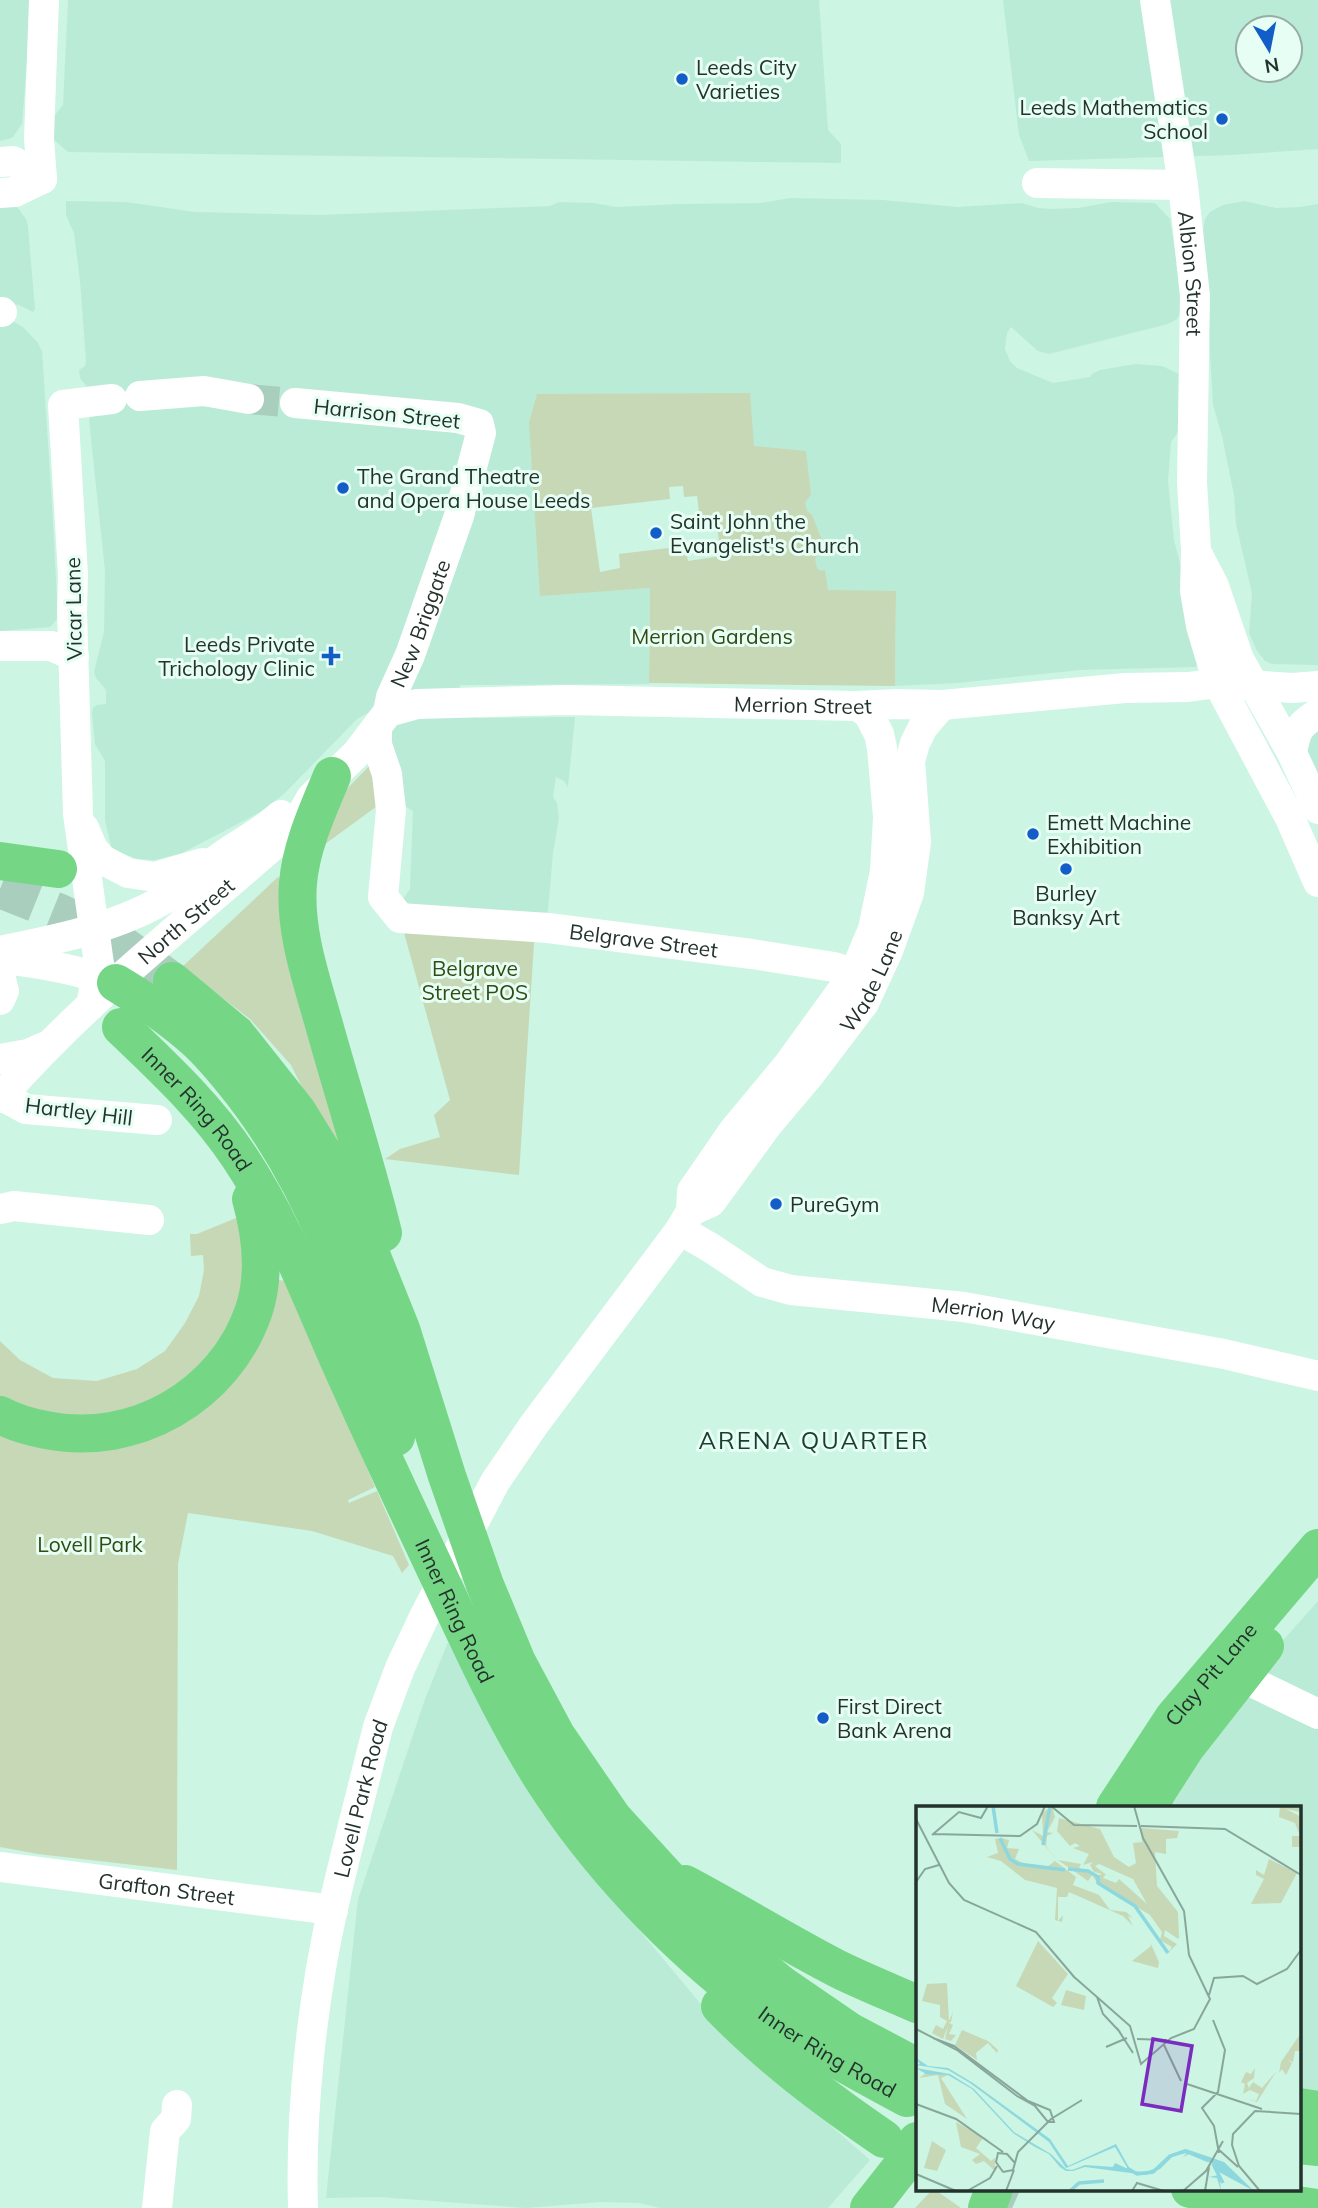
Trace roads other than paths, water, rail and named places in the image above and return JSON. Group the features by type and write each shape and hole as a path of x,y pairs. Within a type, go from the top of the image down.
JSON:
{"highway":[{"path":"322,787 298,881 297,916 318,1003 382,1231 401,1329"},
{"path":"0,861 73,878"},
{"name":"Inner Ring Road","path":"172,981 236,1034 296,1111 326,1158 356,1217 401,1329 485,1586 517,1662 556,1735 613,1818 719,1934 782,1985 849,2031 912,2082"},
{"path":"106,998 138,996 191,1036 254,1107 283,1151 308,1195 329,1242 367,1345 403,1459 416,1528"},
{"name":"Inner Ring Road","path":"106,998 193,1096 239,1157 292,1250 348,1382 501,1709 543,1780 591,1845 640,1903 685,1948 755,2006 828,2055 912,2082"},
{"path":"0,1415 16,1424 69,1435 118,1432 164,1415 207,1385 237,1348 254,1310 259,1286 260,1240 239,1157"},
{"name":"Clay Pit Lane","path":"1116,1806 1174,1717 1318,1548"},
{"name":"Clay Pit Lane","path":"1150,1806 1186,1747 1266,1644 1318,1587"},
{"path":"664,1873 844,1972 916,2004"},
{"path":"640,1903 684,1969 729,2015 788,2067 844,2111 901,2140 902,2166 869,2208"},
{"path":"1300,2107 1318,2110"},
{"path":"1300,2132 1318,2134"},
{"path":"1300,2145 1318,2147"},
{"path":"1300,2170 1318,2172"},
{"path":"898,2208 916,2189"},
{"path":"987,2208 994,2190"},
{"path":"1197,2190 1316,2208"}],"street":[{"path":"42,179 38,138 44,0"},
{"name":"Albion Street","path":"1155,0 1184,185 1195,296 1192,474 1195,590 1201,626 1218,683 1290,818 1318,882"},
{"path":"0,162 13,162 42,179"},
{"path":"0,193 15,192 42,179"},
{"path":"1037,183 1184,185"},
{"name":"Vicar Lane","path":"73,878 78,814 73,575 63,405 204,391 249,399"},
{"name":"Harrison Street","path":"295,404 458,418 479,424"},
{"name":"New Briggate","path":"0,951 96,929 173,894 322,787 357,753 382,720 410,655 459,516 481,433 479,424"},
{"name":"Albion Street","path":"1196,550 1214,586 1240,659 1292,753 1318,809"},
{"path":"0,646 51,646 74,656"},
{"name":"Merrion Street","path":"382,720 401,707 429,704 566,700 857,706 942,705 1125,688 1188,687 1218,683 1292,688 1318,686"},
{"name":"Wade Lane","path":"534,1426 685,1221 711,1202 863,1003 888,951 909,893 916,842 910,761 923,727 942,705"},
{"name":"Wade Lane","path":"685,1221 692,1191 734,1130 788,1065 854,974 875,920 885,871 888,817 879,734 868,713 857,706"},
{"path":"1292,753 1296,732 1303,723 1318,713"},
{"name":"Belgrave Street","path":"382,720 377,745 387,774 391,810 383,897 400,918 599,934 752,954 834,967 854,974"},
{"name":"New Briggate","path":"283,837 322,787"},
{"name":"Vicar Lane","path":"78,814 93,849 103,860 128,873 155,877 220,858"},
{"name":"North Street","path":"1,1097 48,1045 106,998 283,837"},
{"path":"73,878 96,929 106,998"},
{"path":"0,958 37,962 106,998"},
{"path":"854,974 861,987 863,1003"},
{"path":"0,975 4,991 0,1000"},
{"path":"0,1059 29,1054 48,1045"},
{"name":"Hartley Hill","path":"1,1097 26,1109 157,1120"},
{"path":"0,1209 14,1206 149,1220"},
{"name":"Merrion Way","path":"685,1221 719,1252 762,1282 791,1290 964,1307 1199,1349 1318,1376"},
{"name":"Lovell Park Road","path":"303,2208 301,2171 317,1995 333,1910 378,1727 400,1668 425,1615 495,1482 534,1426"},
{"path":"1242,1675 1318,1714"},
{"name":"Grafton Street","path":"0,1867 333,1910"},
{"path":"157,2208 166,2131 176,2119 177,2105"}],"tunnel":[{"path":"249,399 295,403"},
{"path":"0,889 113,938 172,981"},
{"path":"981,2190 1021,2208"}],"place":[{"name":"Leeds City Varieties","path":"682,79"},
{"name":"Leeds Mathematics School","path":"1222,119"},
{"name":"The Grand Theatre and Opera House Leeds","path":"343,488"},
{"name":"Saint John the Evangelist's Church","path":"656,533"},
{"name":"Leeds Private Trichology Clinic","path":"331,656"},
{"name":"Emett Machine Exhibition","path":"1033,834"},
{"name":"Burley Banksy Art","path":"1066,869"},
{"name":"PureGym","path":"776,1204"},
{"name":"First Direct Bank Arena","path":"823,1718"}],"district":[{"name":"ARENA QUARTER","path":"814,1440"}],"park label":[{"name":"Merrion Gardens","path":"712,636"},
{"name":"Belgrave Street POS","path":"475,980"},
{"name":"Lovell Park","path":"90,1544"}]}
